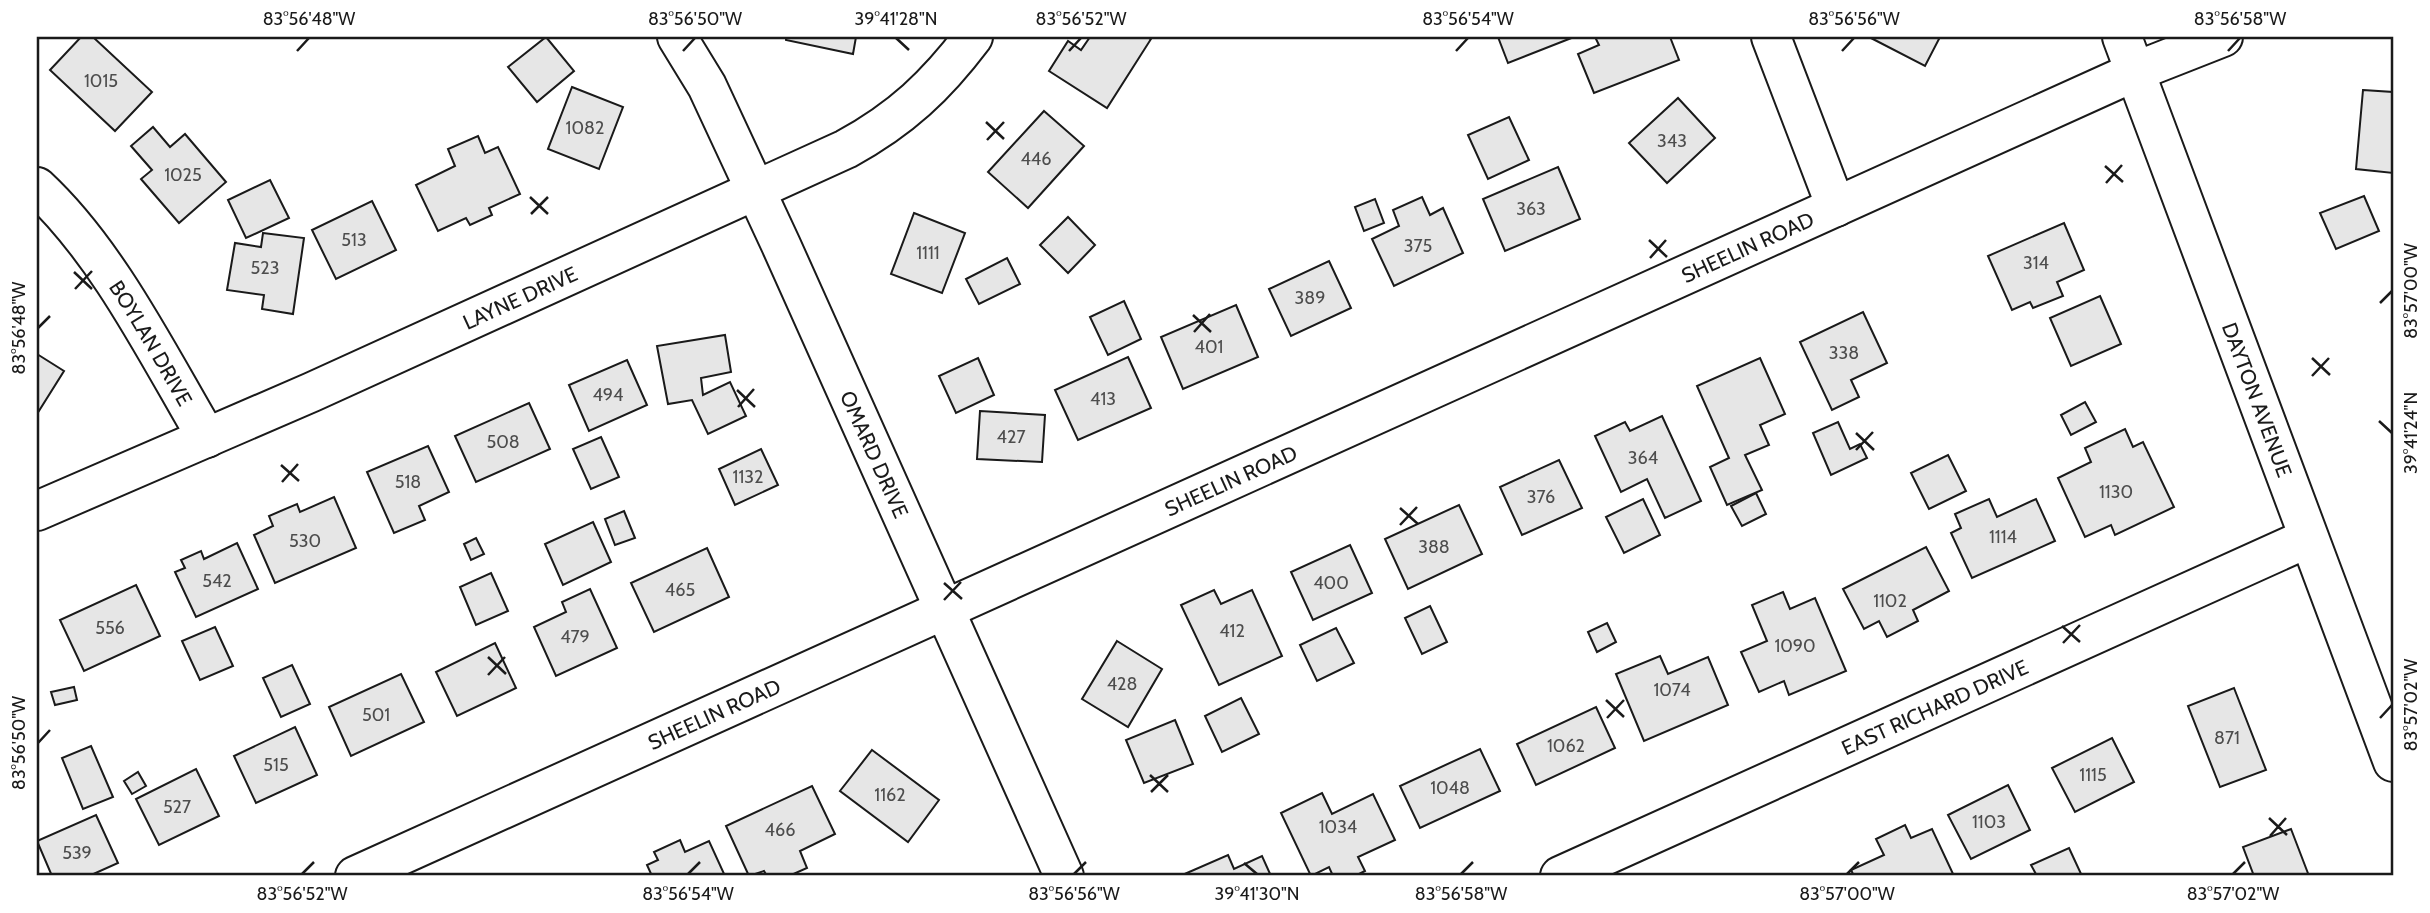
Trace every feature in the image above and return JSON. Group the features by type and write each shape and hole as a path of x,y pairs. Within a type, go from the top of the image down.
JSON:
{"street":[{"name":"OMARD DRIVE","path":"677,37 707,86 755,189 1063,876"},
{"name":"LAYNE DRIVE","path":"37,511 207,438 868,138 908,109 935,83 973,37"},
{"path":"1771,37 1836,207"},
{"name":"DAYTON AVENUE","path":"2122,37 2393,762"},
{"name":"SHEELIN ROAD","path":"355,876 2134,72 2223,37"},
{"name":"BOYLAN DRIVE","path":"37,187 94,253 207,438"},
{"name":"EAST RICHARD DRIVE","path":"1560,876 2308,538"}],"building":[{"path":"81,37 93,37 152,92 115,131 50,70"},
{"path":"546,37 574,71 537,102 508,67"},
{"path":"786,37 856,37 853,54 786,40"},
{"path":"1090,37 1151,39 1107,108 1049,71 1068,41 1081,50"},
{"path":"1498,37 1574,37 1508,63"},
{"path":"1595,37 1670,37 1679,60 1594,93 1578,54 1599,45"},
{"path":"1869,37 1940,37 1925,66"},
{"path":"572,87 623,107 599,169 548,149"},
{"path":"2363,90 2393,92 2393,173 2356,169"},
{"path":"1678,98 1715,138 1667,183 1629,143"},
{"path":"1044,111 1084,146 1028,208 988,172"},
{"path":"1509,117 1529,160 1488,179 1468,135"},
{"path":"153,127 170,147 185,134 226,182 179,223 141,179 152,170 131,146"},
{"path":"478,136 485,153 498,147 520,194 489,208 492,215 470,225 466,218 438,231 416,185 455,166 448,149"},
{"path":"1558,167 1580,219 1505,251 1483,199"},
{"path":"270,180 289,218 246,238 228,200"},
{"path":"2364,196 2379,231 2336,249 2320,213"},
{"path":"1422,197 1430,215 1443,208 1463,253 1394,286 1372,239 1399,226 1393,210"},
{"path":"1375,199 1384,223 1364,231 1355,207"},
{"path":"372,201 396,250 336,279 312,230"},
{"path":"914,213 965,233 942,293 891,274"},
{"path":"1068,217 1095,245 1068,273 1040,245"},
{"path":"2064,223 2084,270 2057,282 2063,296 2033,308 2030,302 2012,310 1988,256"},
{"path":"263,233 304,238 293,314 262,309 264,295 227,290 235,243 261,247"},
{"path":"1007,258 1020,284 979,304 966,279"},
{"path":"1329,261 1351,308 1291,336 1269,289"},
{"path":"2100,296 2121,344 2071,366 2050,318"},
{"path":"1124,301 1141,339 1108,355 1090,317"},
{"path":"1236,305 1258,357 1183,389 1161,337"},
{"path":"1863,312 1887,363 1851,380 1859,397 1832,410 1800,342"},
{"path":"725,335 731,372 701,378 703,395 730,382 746,416 708,434 692,400 668,404 657,346"},
{"path":"37,354 64,371 37,414"},
{"path":"1128,357 1151,408 1078,440 1055,390"},
{"path":"978,358 994,395 956,413 939,376"},
{"path":"1760,358 1785,414 1760,425 1769,445 1745,455 1762,490 1727,505 1710,467 1729,458 1697,386"},
{"path":"627,360 647,405 589,431 569,385"},
{"path":"2085,402 2096,422 2071,435 2061,415"},
{"path":"529,403 550,449 476,482 455,436"},
{"path":"980,411 1045,415 1042,462 977,459"},
{"path":"1662,416 1701,501 1665,518 1647,479 1621,492 1595,436 1625,422 1630,431"},
{"path":"1838,422 1850,449 1860,444 1867,458 1831,475 1813,433"},
{"path":"2125,429 2133,447 2143,442 2174,507 2115,535 2111,525 2085,537 2058,478 2091,462 2085,448"},
{"path":"601,437 619,477 591,489 573,449"},
{"path":"428,446 449,492 419,506 425,520 394,533 367,472"},
{"path":"761,449 778,485 735,505 719,469"},
{"path":"1948,455 1966,491 1929,509 1911,473"},
{"path":"1559,460 1582,508 1522,535 1500,487"},
{"path":"1756,493 1766,514 1742,526 1731,506"},
{"path":"334,497 356,548 275,583 254,535 273,526 269,516 297,504 300,512"},
{"path":"1643,499 1660,535 1624,553 1606,517"},
{"path":"1989,499 1997,517 2036,499 2055,541 1972,578 1951,533 1961,528 1955,514"},
{"path":"1459,505 1482,554 1408,589 1385,539"},
{"path":"624,511 635,538 615,545 605,519"},
{"path":"593,522 611,562 563,585 545,544"},
{"path":"476,538 484,554 471,560 464,544"},
{"path":"237,543 258,589 196,617 175,572 185,568 181,560 201,551 204,559"},
{"path":"1350,545 1372,593 1313,620 1291,572"},
{"path":"1926,547 1949,591 1913,610 1918,621 1887,637 1879,621 1864,629 1843,589"},
{"path":"707,548 729,597 654,632 631,583"},
{"path":"491,573 508,611 476,625 460,587"},
{"path":"136,585 160,636 84,671 60,620"},
{"path":"590,589 617,648 556,676 534,627 566,612 562,602"},
{"path":"1214,590 1221,604 1252,590 1282,656 1219,685 1181,605"},
{"path":"1783,592 1790,609 1815,598 1846,671 1789,695 1784,681 1759,692 1741,652 1767,641 1752,605"},
{"path":"1430,606 1447,642 1422,654 1405,618"},
{"path":"1607,623 1616,642 1597,652 1588,632"},
{"path":"215,627 233,666 200,680 182,641"},
{"path":"1336,628 1354,663 1317,681 1300,645"},
{"path":"1117,641 1162,669 1128,727 1082,699"},
{"path":"495,643 516,688 457,716 436,672"},
{"path":"1660,656 1668,674 1708,657 1728,705 1644,741 1616,674"},
{"path":"292,665 310,704 281,717 263,678"},
{"path":"401,674 424,722 351,756 329,707"},
{"path":"74,687 77,700 55,705 51,692"},
{"path":"2234,688 2266,770 2220,787 2188,706"},
{"path":"1241,698 1259,734 1222,752 1205,716"},
{"path":"1596,707 1615,748 1536,785 1517,744"},
{"path":"1175,720 1193,764 1144,783 1126,740"},
{"path":"295,727 317,775 256,803 234,756"},
{"path":"2112,738 2134,782 2075,812 2052,768"},
{"path":"91,746 113,797 83,809 62,758"},
{"path":"1480,749 1500,791 1420,828 1400,786"},
{"path":"872,750 939,800 908,842 840,791"},
{"path":"196,769 219,816 159,845 136,799"},
{"path":"138,772 146,786 132,794 124,781"},
{"path":"2008,785 2030,830 1971,859 1948,815"},
{"path":"812,786 835,834 800,851 807,868 789,876 767,876 764,871 749,876 726,826"},
{"path":"1322,793 1332,814 1373,794 1395,840 1358,857 1365,871 1355,876 1333,876 1329,867 1311,876 1281,813"},
{"path":"96,815 118,863 89,876 52,876 37,841"},
{"path":"1905,825 1911,838 1932,829 1954,876 1854,876 1851,870 1884,855 1876,839"},
{"path":"2291,829 2309,876 2254,876 2243,847"},
{"path":"680,840 685,852 709,841 725,876 652,876 647,865 658,860 654,852"},
{"path":"2069,848 2082,876 2037,876 2031,865"},
{"path":"1228,855 1234,869 1262,856 1271,876 1180,876"}]}
